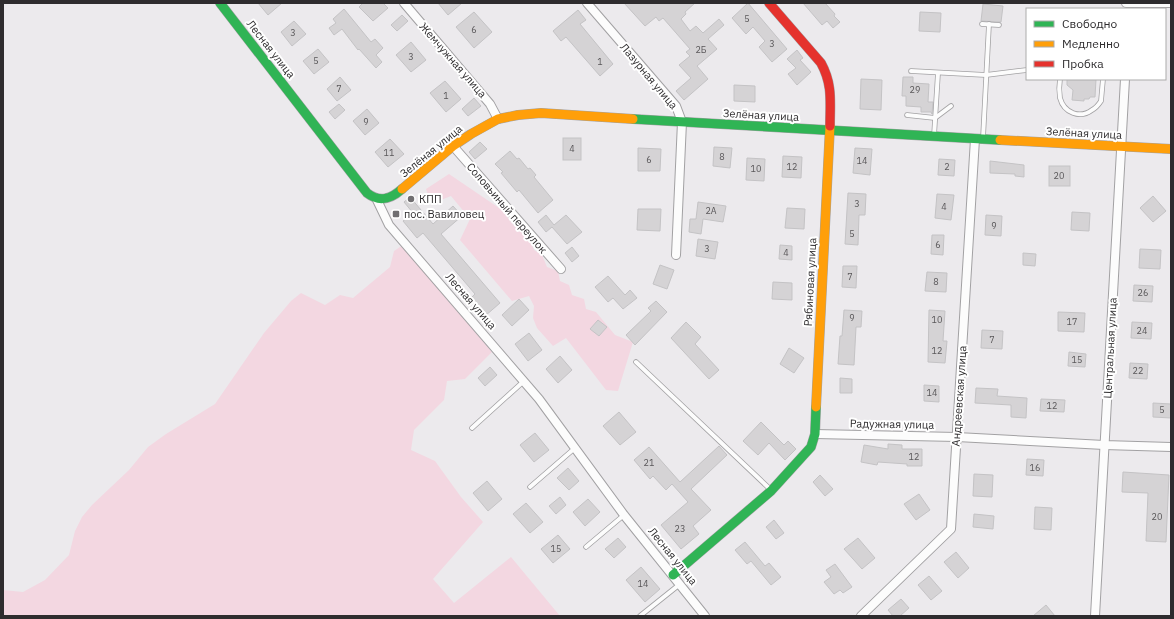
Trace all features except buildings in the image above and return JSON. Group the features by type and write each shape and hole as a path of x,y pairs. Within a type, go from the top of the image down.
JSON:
{"street":[{"name":"Лесная улица","path":"220,3 367,193 377,200 390,225 539,399 624,515 705,616"},
{"name":"Жемчужная улица","path":"404,3 490,104 498,119"},
{"name":"Лазурная улица","path":"587,3 676,106 682,122 676,255"},
{"name":"Рябиновая улица","path":"769,3 821,63 827,74 830,87 830,131 815,434"},
{"path":"1128,3 1171,3"},
{"name":"Центральная улица","path":"1095,616 1125,80"},
{"name":"Зелёная улица","path":"377,200 389,199 400,193 453,146 498,119 541,113 934,137 1171,149"},
{"name":"Андреевская улица","path":"861,616 951,529 979,139"},
{"name":"Соловьиный переулок","path":"453,146 561,269"},
{"path":"672,575 771,491 812,447 815,434"},
{"name":"Радужная улица","path":"815,434 957,437 1171,447"}],"lane":[{"path":"982,24 999,25"},
{"path":"979,139 986,75 989,24"},
{"path":"911,71 986,75 1026,70"},
{"path":"934,137 938,73"},
{"path":"1060,80 1060,98 1064,106 1071,113 1078,115 1085,114 1093,110 1101,101 1103,80"},
{"path":"907,116 935,118 951,106"},
{"path":"636,362 771,491"},
{"path":"472,428 524,381"},
{"path":"530,487 575,448"},
{"path":"586,546 624,515"},
{"path":"640,616 680,584"}],"shaded area":[{"path":"449,174 502,210 514,226 527,235 534,250 542,255 547,267 558,271 560,281 569,285 572,295 584,299 586,309 596,312 615,335 633,342 618,391 606,390 566,338 553,346 537,328 533,318 534,306 529,296 512,301 460,240 470,219 451,196 431,204 426,189"},
{"path":"403,245 492,352 465,379 447,381 444,400 414,430 411,450 435,461 461,497 483,522 433,579 454,603 511,557 560,616 3,616 3,590 23,592 45,580 69,555 75,531 82,517 92,505 129,470 148,447 166,434 215,404 264,333 291,301 301,293 325,305 340,295 353,298 390,267 394,251"}],"traffic: fast":[{"path":"220,3 367,193 381,199 390,197 402,189"},
{"path":"633,119 1000,140"},
{"path":"673,575 771,491 811,447 815,434 816,407"}],"traffic: slow":[{"path":"402,189 453,146 498,119 541,113 633,119"},
{"path":"816,407 830,126"},
{"path":"1000,140 1171,149"}],"traffic: jam":[{"path":"769,3 821,63 825,71 829,86 830,126"}],"place":[{"name":"КПП","path":"411,199"},
{"name":"пос. Вавиловец","path":"396,214"}]}
